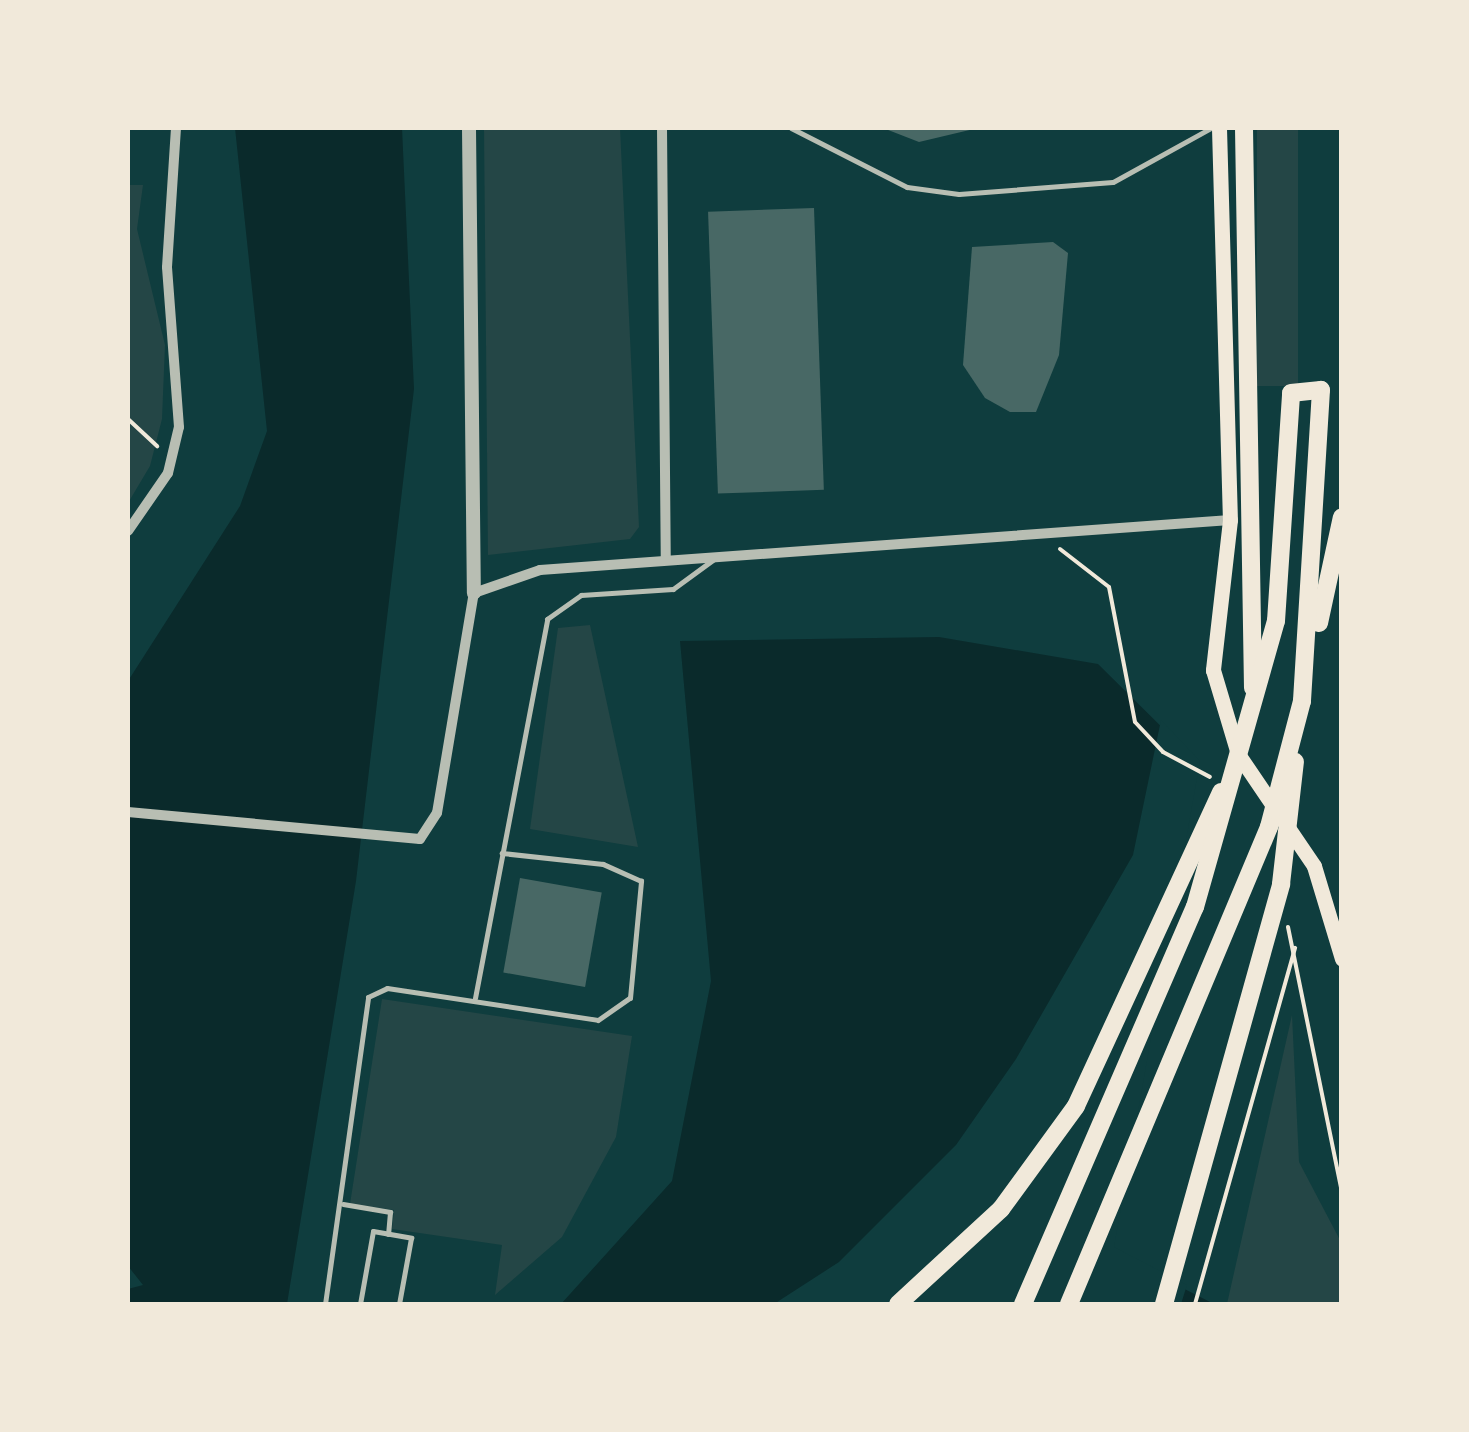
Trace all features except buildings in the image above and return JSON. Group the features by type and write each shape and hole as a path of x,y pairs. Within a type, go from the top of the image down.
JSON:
{"highway":[{"path":"898,1304 1001,1209 1076,1106 1253,721 1244,128"},
{"path":"1023,1304 1196,907 1253,721 1276,622 1291,393 1320,390 1302,701 1281,884 1164,1304"},
{"path":"1069,1304 1230,935 1302,701 1342,517"}],"main road":[{"path":"1215,128 1230,520 1213,670 1220,710 1238,754 1314,866 1341,957"}],"street":[{"path":"128,531 171,460 180,392 166,267 176,128"},
{"path":"128,812 400,839 429,832 437,812 474,594 469,128"},
{"path":"662,128 666,558"},
{"path":"474,594 540,570 1230,520"}],"lane":[{"path":"791,128 907,187 959,194 1114,182 1215,128"},
{"path":"475,1000 547,619 581,594 673,589 720,554"},
{"path":"325,1304 343,1204 368,997 387,988 598,1020 630,998 641,882 603,864 502,853"},
{"path":"343,1204 390,1212 388,1234"},
{"path":"360,1304 374,1231 411,1238 399,1304"}],"path":[{"path":"128,420 171,460"},
{"path":"1195,1304 1297,944"}],"shaded area":[{"path":"235,128 402,128 414,389 356,881 287,1304 128,1304 128,1289 143,1285 128,1266 128,681 240,506 267,431"},
{"path":"484,128 620,128 639,527 630,539 488,555"},
{"path":"1257,128 1298,128 1298,386 1257,386"},
{"path":"128,185 143,185 137,229 165,345 162,419 150,466 128,503"},
{"path":"590,625 638,847 530,829 558,628"},
{"path":"939,637 1098,664 1195,760 1108,1250 1214,1304 561,1304 672,1181 711,981 680,641"},
{"path":"382,999 632,1036 616,1137 562,1237 495,1295 502,1245 392,1229 394,1210 350,1204"},
{"path":"1292,1015 1299,1162 1341,1242 1341,1304 1227,1304"}],"pier":[{"path":"1161,720 1200,761 1114,1247 1187,1285 1181,1304 774,1304 839,1262 956,1145 1016,1059 1133,855"}]}
